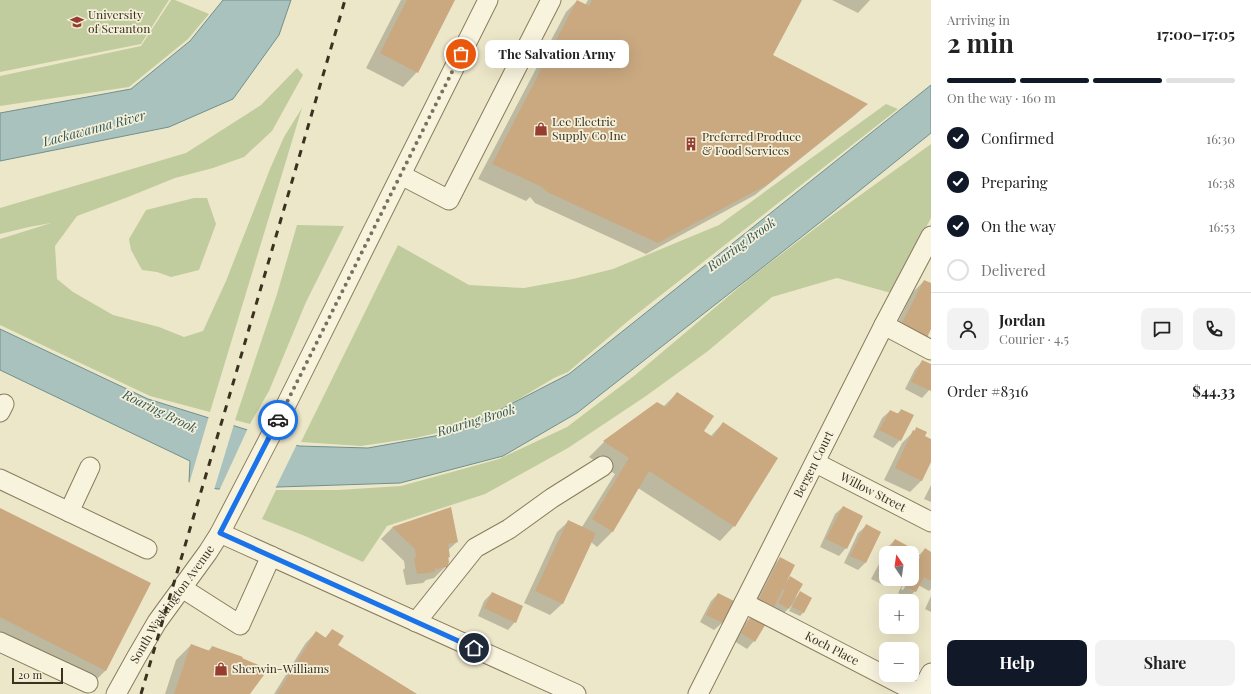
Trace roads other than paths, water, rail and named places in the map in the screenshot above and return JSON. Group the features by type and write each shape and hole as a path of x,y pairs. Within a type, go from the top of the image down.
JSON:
{"street":[{"name":"South Washington Avenue","path":"116,694 158,622 220,533 274,429 488,0"},
{"path":"401,176 449,200 551,0"},
{"name":"Bergen Court","path":"698,694 816,463 884,325 931,236"},
{"path":"884,325 931,350"},
{"name":"Willow Street","path":"816,463 931,522"},
{"path":"416,622 475,548 509,529 552,498 603,466"},
{"path":"69,512 90,467"},
{"path":"0,479 147,549"},
{"path":"220,533 576,694"},
{"path":"182,588 240,625 271,556"},
{"name":"Koch Place","path":"744,603 920,694"},
{"path":"0,642 88,683"},
{"path":"920,694 931,673"}],"water":[{"name":"Lackawanna River","path":"223,0 291,0 279,35 233,99 169,127 0,161 0,113 131,89 190,41"},
{"name":"Roaring Brook","path":"931,85 931,133 823,220 577,413 503,456 400,483 217,489 189,482 190,461 0,370 0,329 148,399 299,446 368,448 457,432 569,374"}],"railway":[{"path":"141,694 345,0"}],"place":[{"name":"University of Scranton","path":"77,22"},
{"name":"The Salvation Army","path":"461,54"},
{"name":"Lee Electric Supply Co Inc","path":"541,129"},
{"name":"Preferred Produce & Food Services","path":"691,144"},
{"name":"Sherwin-Williams","path":"221,669"}]}
